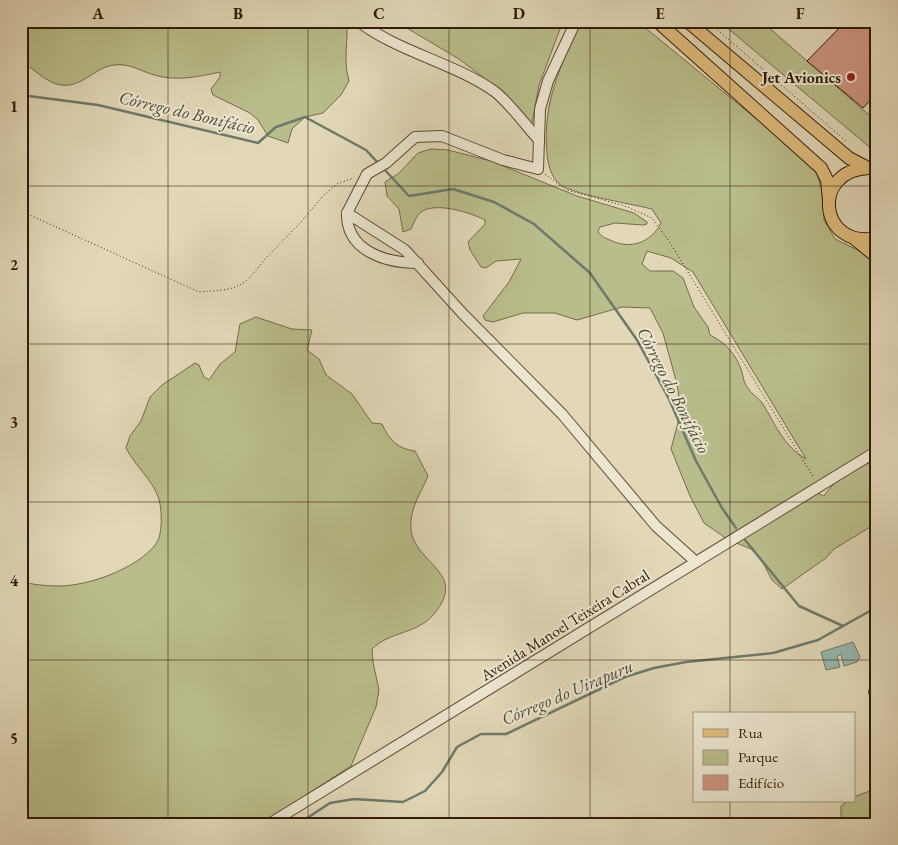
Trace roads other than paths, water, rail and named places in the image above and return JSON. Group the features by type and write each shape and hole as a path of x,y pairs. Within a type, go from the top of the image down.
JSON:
{"main road":[{"path":"657,21 821,168 827,180 832,220 842,232 855,239 877,257"},
{"path":"687,21 849,158 874,166"},
{"path":"828,200 838,180 857,169 874,166"},
{"path":"855,239 866,241 877,238"}],"street":[{"path":"358,21 371,32 448,66 496,92 539,140"},
{"path":"418,263 399,263 382,259 361,247 346,226 347,213 372,171 386,163 415,137 442,136 503,160 538,169 540,109 548,81 576,21"},
{"path":"347,213 405,250 463,314 562,414 656,526 696,562"},
{"name":"Avenida Manoel Teixeira Cabral","path":"269,824 877,451"}],"water":[{"path":"853,642 860,657 857,662 844,666 841,654 837,656 840,667 826,670 821,652"}],"waterway":[{"name":"Córrego do Bonifácio","path":"21,95 98,105 258,143 276,127 305,117 366,150 379,164"},
{"name":"Córrego do Bonifácio","path":"383,168 409,196 453,189 494,202 534,224 590,273 637,340 669,399 696,461 722,508 736,528"},
{"path":"745,540 799,606 843,626"},
{"name":"Córrego do Uirapuru","path":"298,824 330,803 354,799 403,802 425,791 442,772 457,747 481,734 506,734 625,677 654,668 686,662 773,653 818,640 877,607"}],"place":[{"name":"Jet Avionics","path":"851,77"}]}
